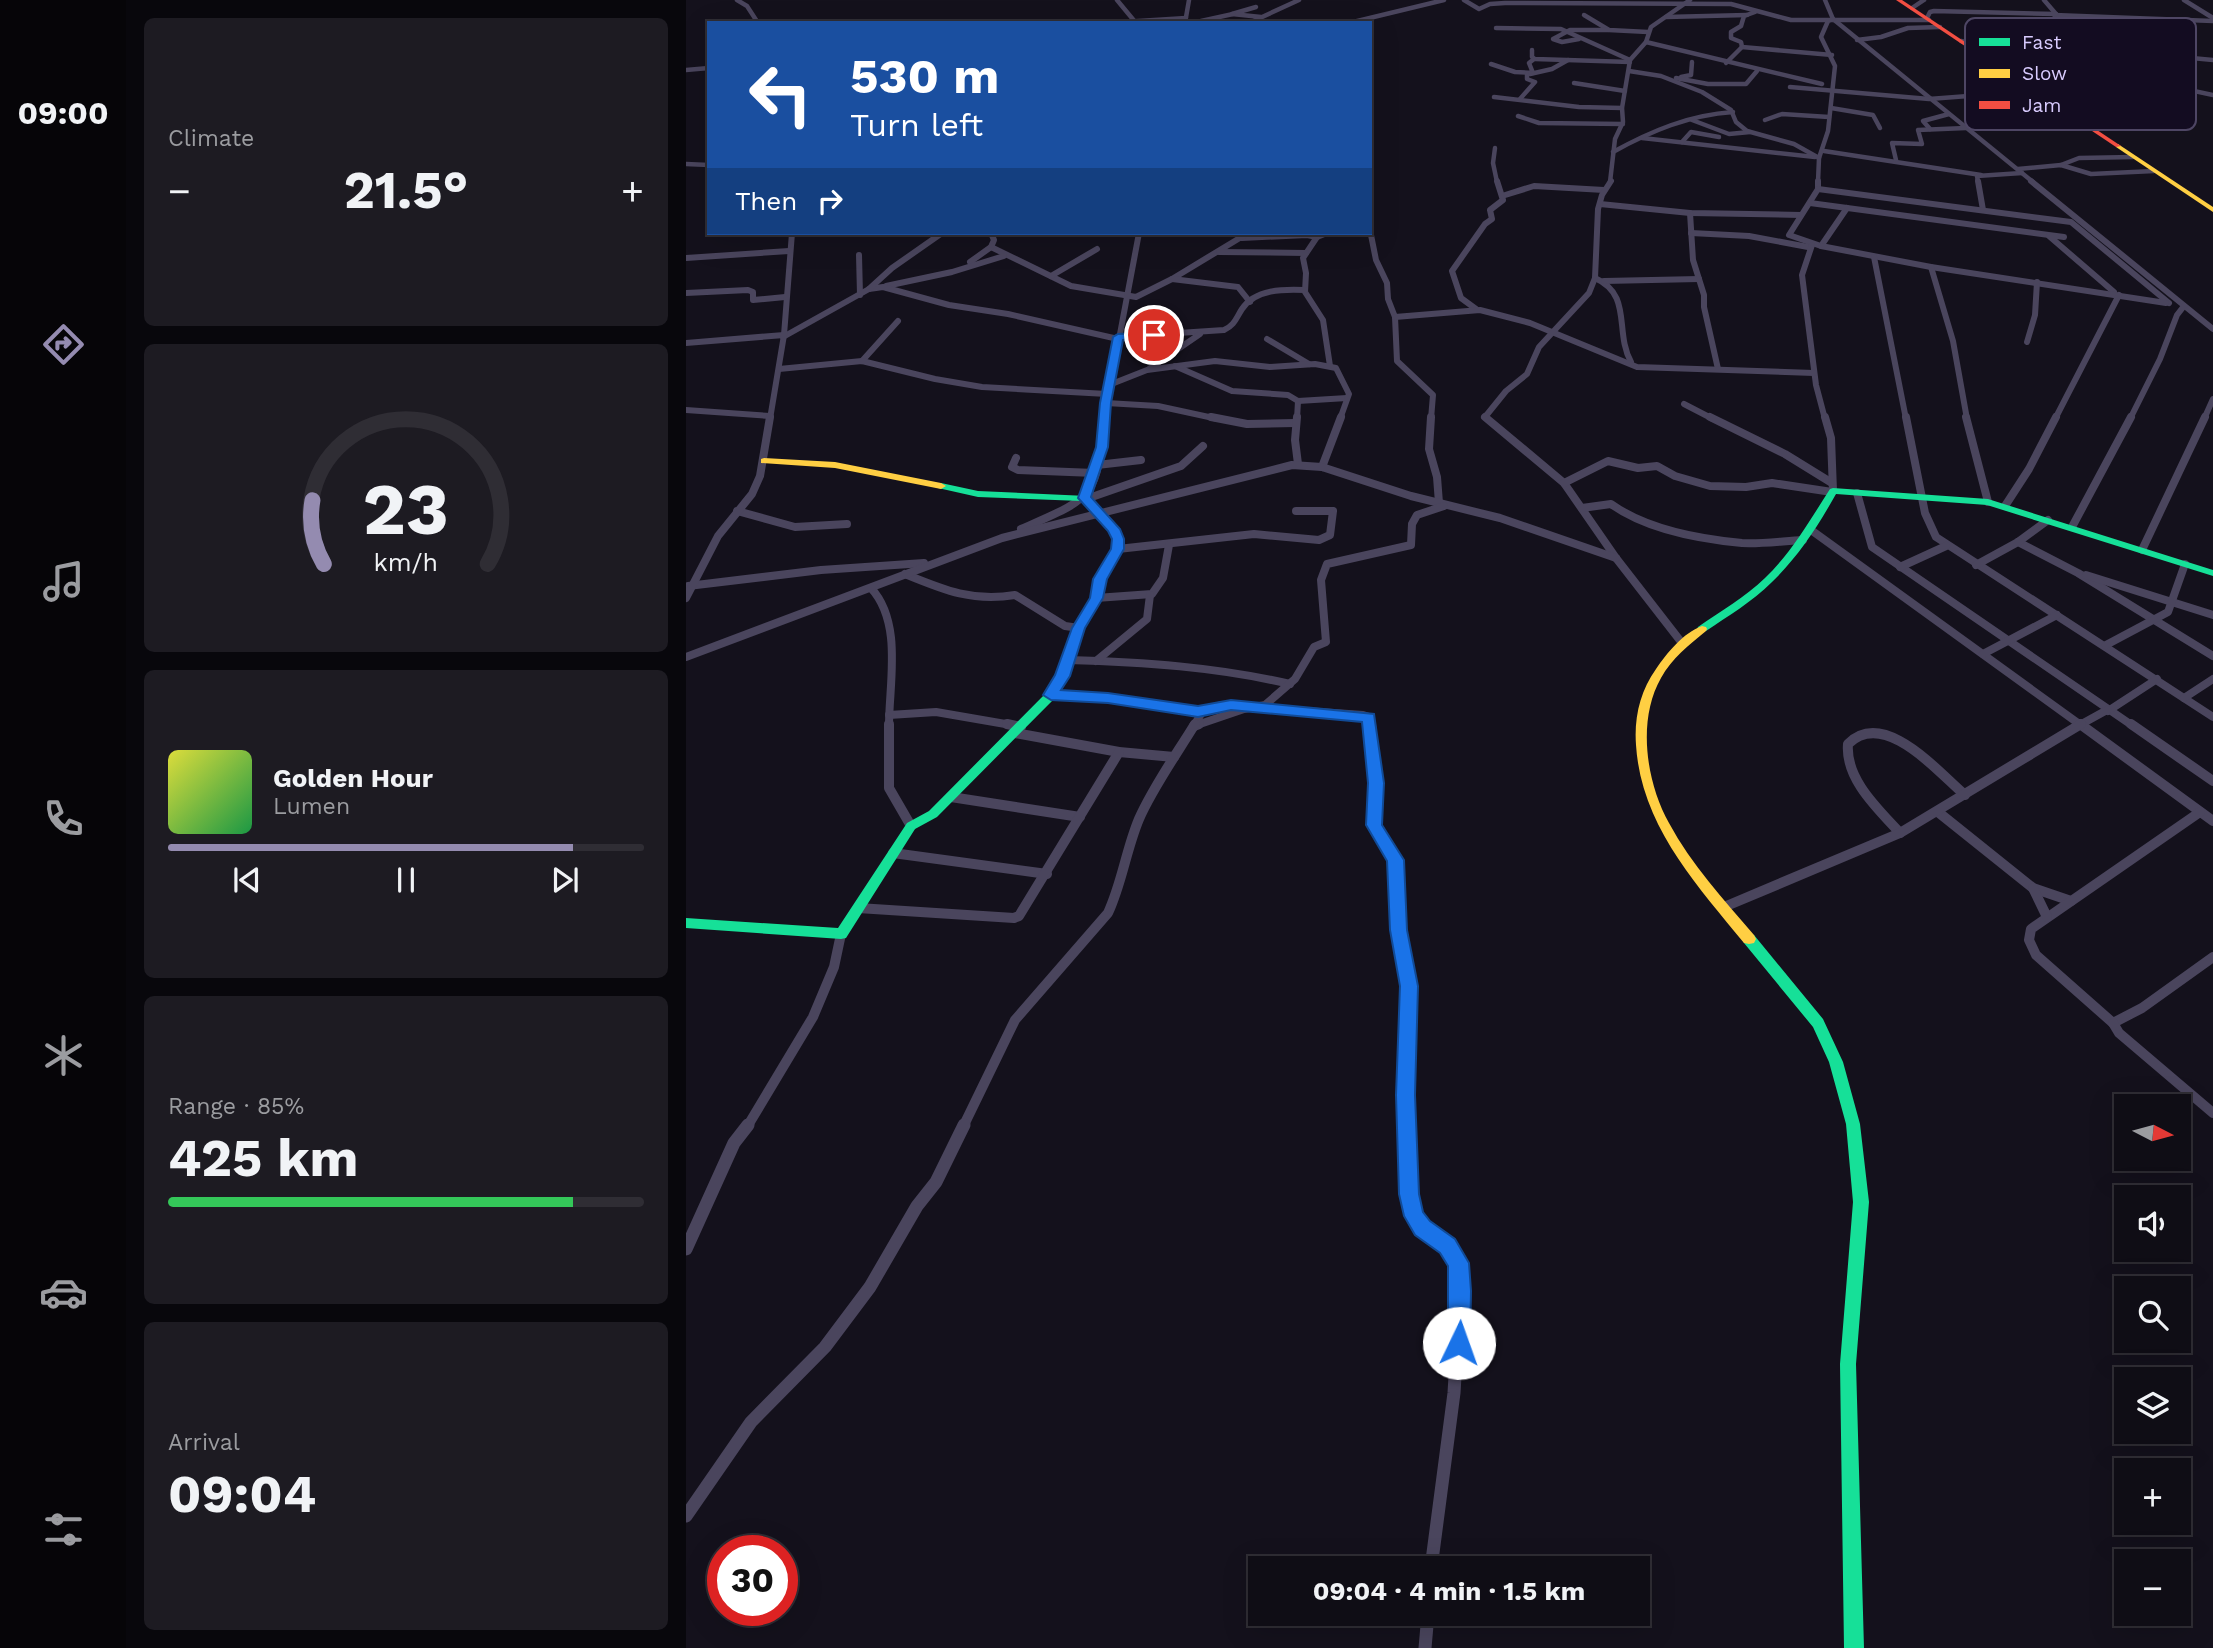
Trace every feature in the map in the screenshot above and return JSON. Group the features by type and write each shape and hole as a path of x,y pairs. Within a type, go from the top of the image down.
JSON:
{"street":[{"path":"737,0 747,6 757,21"},
{"path":"1117,0 1134,21"},
{"path":"1185,20 1189,0"},
{"path":"1254,21 1297,0"},
{"path":"1357,21 1444,0"},
{"path":"1464,0 1479,9 1493,3 1549,1 1731,4"},
{"path":"1644,0 1665,3"},
{"path":"1718,0 1791,20 1932,22"},
{"path":"1825,0 1833,19 1965,127"},
{"path":"1899,0 1965,44"},
{"path":"1912,8 1924,0"},
{"path":"2044,0 2056,13 2054,15"},
{"path":"2184,0 2212,20"},
{"path":"1682,643 1616,558 1564,483 1485,416 1506,391 1527,374 1539,347 1555,333 1589,293 1595,278 1595,240 1600,204 1604,190 1611,181 1615,139 1623,124 1622,108 1630,61 1646,42 1648,32 1687,2"},
{"path":"1201,21 1256,7"},
{"path":"1932,22 1930,12 1934,11 2149,18"},
{"path":"1666,16 1746,15 1756,12"},
{"path":"1233,14 1261,18"},
{"path":"1584,15 1608,30"},
{"path":"1742,47 1741,42 1731,38 1731,32 1741,26 1742,18 1746,15"},
{"path":"1811,246 1789,235 1818,189 1819,157 1824,151 1835,66 1821,37 1828,21 1833,19"},
{"path":"1857,40 1881,37 1932,22"},
{"path":"1496,28 1543,27 1566,31 1648,32"},
{"path":"1566,31 1630,61"},
{"path":"1566,31 1554,40 1565,42 1580,39"},
{"path":"1961,41 1965,42"},
{"path":"1646,42 1666,44 1757,71 1834,88"},
{"path":"1726,62 1742,47 1832,55"},
{"path":"1532,50 1534,59"},
{"path":"1520,99 1535,82 1527,79 1530,74 1529,63 1534,59 1630,61"},
{"path":"1516,77 1552,69 1568,60"},
{"path":"1674,77 1691,75 1692,62"},
{"path":"1491,64 1530,74"},
{"path":"686,70 707,68"},
{"path":"1629,71 1708,84 1746,84 1757,71"},
{"path":"1661,76 1705,93 1733,112 1740,127 1802,147 1819,157"},
{"path":"1574,83 1625,92"},
{"path":"1790,87 1834,88 1931,99 1965,96"},
{"path":"1494,97 1579,107 1622,108"},
{"path":"1831,108 1872,115 1880,128"},
{"path":"1613,152 1654,130 1733,112"},
{"path":"1765,120 1782,114 1829,117"},
{"path":"1930,129 1923,121 1949,114"},
{"path":"1518,116 1539,123 1623,124"},
{"path":"1692,120 1729,134 1750,132"},
{"path":"1896,160 1892,143 1921,144 1918,130 1965,128"},
{"path":"1969,130 2213,330"},
{"path":"2093,130 2213,210"},
{"path":"1682,142 1683,138 1693,132 1721,137 1727,146"},
{"path":"1642,138 1819,157"},
{"path":"1495,148 1492,163 1494,180 1502,196 1502,203 1490,210 1492,219 1485,224 1452,271 1464,303 1480,310 1518,319 1637,367 1814,373"},
{"path":"1824,151 1981,175 2061,165 2079,158 2133,157"},
{"path":"686,164 707,166"},
{"path":"2061,165 2096,174 2154,171"},
{"path":"1981,175 1977,177 1983,210"},
{"path":"1502,196 1534,186 1604,190"},
{"path":"1818,189 2080,221"},
{"path":"1810,203 2064,237"},
{"path":"1600,204 1690,213 1801,215"},
{"path":"1821,246 1847,208"},
{"path":"1690,213 1693,260 1718,369"},
{"path":"2071,222 2169,303"},
{"path":"1691,233 1749,236 1821,246 1933,270 1945,269 2037,282 2184,306"},
{"path":"686,598 718,536 752,494 764,461 784,336 792,235"},
{"path":"686,343 784,336 860,295 892,268 939,235"},
{"path":"959,269 991,247 994,240 992,235"},
{"path":"1085,498 1102,447 1107,394 1124,296 1139,235"},
{"path":"991,247 1004,256 1071,286 1124,296 1142,296 1245,235"},
{"path":"1241,238 1322,235"},
{"path":"1371,235 1376,260 1387,282 1388,299 1395,317 1397,362 1433,395 1429,449 1444,504"},
{"path":"2049,235 2117,294"},
{"path":"1317,237 1303,261 1307,273 1305,290 1323,320 1331,366"},
{"path":"1811,246 1802,275 1810,322 1814,373 1830,438 1833,489 1807,535 1775,574 1755,592 1682,643 1659,671 1646,699 1641,719 1641,753 1654,804 1667,832 1818,1023 1836,1062 1853,1124 1861,1202 1851,1299 1848,1364 1854,1648"},
{"path":"1051,276 1097,249"},
{"path":"686,258 789,251"},
{"path":"1217,252 1306,253"},
{"path":"859,255 860,295"},
{"path":"869,289 1004,256"},
{"path":"1874,257 1931,530 1946,546 2106,645 2213,717"},
{"path":"1933,270 1963,386 1969,432 1988,502"},
{"path":"1595,278 1615,289 1619,300 1624,348 1630,361 1637,367"},
{"path":"1171,279 1238,287 1250,302"},
{"path":"1603,281 1699,279"},
{"path":"2028,342 2035,315 2037,282"},
{"path":"883,287 949,305 1008,314 1118,338 1229,328 1242,308 1250,302 1279,289 1305,290"},
{"path":"686,292 748,290 753,292 753,299 785,297"},
{"path":"2005,506 2029,469 2117,294"},
{"path":"2072,527 2151,378 2178,314 2184,306"},
{"path":"1395,317 1480,310"},
{"path":"2178,314 2195,315"},
{"path":"862,361 898,321"},
{"path":"1147,370 1204,332"},
{"path":"1267,339 1309,364"},
{"path":"779,369 862,361 971,386 1107,394"},
{"path":"1109,385 1147,370 1215,361 1270,367 1309,364 1331,366 1339,371 1349,392 1322,467"},
{"path":"1174,365 1226,389 1255,395 1288,396 1298,401 1347,398"},
{"path":"2142,550 2213,400"},
{"path":"1298,401 1295,423 1298,464"},
{"path":"1106,403 1153,403 1193,415 1241,423 1295,423"},
{"path":"1684,404 1784,454 1833,489"},
{"path":"686,410 770,416"},
{"path":"1002,538 1085,498 1181,466 1203,446"},
{"path":"1016,458 1012,467 1018,470 1096,469 1141,460"},
{"path":"686,1249 734,1143 755,1117 813,1017 834,967 841,934 911,826 933,814 1051,695 1068,660 1079,628 1097,598 1100,579 1118,549 1117,536 1085,498 978,494 835,465 764,461"},
{"path":"1564,483 1608,461 1638,468 1657,466 1675,476 1710,486 1746,488 1772,483 1857,493 1988,502 2213,573"},
{"path":"686,657 871,588 928,563 1002,538 1298,464 1322,467 1444,504 1536,528 1585,550 1616,558"},
{"path":"1857,493 1869,542 1901,567 2213,781"},
{"path":"1194,726 1256,707 1290,684 1312,649 1327,640 1321,576 1324,567 1331,562 1411,545 1412,524 1417,515 1444,504"},
{"path":"1582,508 1611,504 1625,514 1680,533 1744,543 1807,535 1880,579 2213,821"},
{"path":"737,511 795,527 846,524"},
{"path":"1118,549 1254,534 1320,540 1325,540 1330,535 1333,511 1296,511"},
{"path":"1976,565 2018,542 2048,520"},
{"path":"2018,542 2078,573 2213,656"},
{"path":"1096,661 1147,619 1150,595 1163,578 1169,545"},
{"path":"1880,579 1946,546"},
{"path":"690,586 844,568 928,563"},
{"path":"2106,645 2168,612 2185,564"},
{"path":"2078,573 2213,615"},
{"path":"905,574 953,593 989,599 1015,595 1065,626 1079,628"},
{"path":"871,588 881,599 894,653 889,684 889,788 911,826"},
{"path":"1097,598 1150,595"},
{"path":"1983,654 2057,615"},
{"path":"1068,660 1249,675 1290,684"},
{"path":"1724,907 1900,833 1938,812 2014,762 2108,710 2157,679"},
{"path":"2184,698 2213,679"},
{"path":"1051,695 1108,698 1202,712 1221,705 1369,717 1376,783 1374,825 1395,860 1399,930 1409,986 1405,1095 1409,1194 1414,1216 1423,1228 1454,1252 1461,1275 1456,1368 1432,1556"},
{"path":"889,715 936,712 1119,752 1174,757"},
{"path":"686,1516 751,1422 825,1347 870,1287 917,1206 936,1182 1015,1020 1108,913 1118,892 1130,843 1140,817 1202,712"},
{"path":"1900,833 1855,778 1845,754 1846,744 1851,738 1872,731 1884,733 1913,752 1965,795"},
{"path":"858,908 1014,918 1022,913 1119,752"},
{"path":"951,797 1080,817"},
{"path":"1938,812 2033,888 2047,917"},
{"path":"2200,812 2047,917 2031,929 2029,940 2033,951 2113,1023 2119,1033 2213,1113"},
{"path":"892,853 1046,874"},
{"path":"2033,888 2071,901"},
{"path":"686,923 841,934"},
{"path":"2113,1023 2142,1008 2213,957"},
{"path":"1425,1648 1426,1626"}],"traffic: fast":[{"path":"686,923 841,934 911,826 933,814 1051,695 1062,676 1079,628 1096,598 1100,579 1118,549 1118,539 1113,529 1084,498 978,494 941,486"},
{"path":"1702,629 1750,596 1779,569 1808,532 1833,491 1988,502 2213,573"},
{"path":"1749,939 1818,1023 1836,1062 1853,1124 1861,1202 1848,1364 1854,1648"}],"traffic: slow":[{"path":"2118,146 2213,210"},
{"path":"764,461 835,465 941,486"},
{"path":"1702,629 1668,659 1656,676 1643,713 1643,755 1653,799 1664,827 1696,874 1749,939"}],"traffic: jam":[{"path":"1899,0 1965,44"},
{"path":"2094,130 2118,146"}],"route":[{"path":"1154,335 1118,337 1106,403 1102,447 1095,474 1084,498 1113,529 1118,539 1118,549 1100,579 1097,598 1079,628 1062,676 1051,695 1108,698 1198,712 1231,705 1300,712 1348,713 1369,717 1376,783 1374,825 1383,844 1394,855 1399,930 1409,986 1405,1095 1409,1194 1414,1216 1423,1228 1454,1252 1459,1263 1459,1343"}]}
